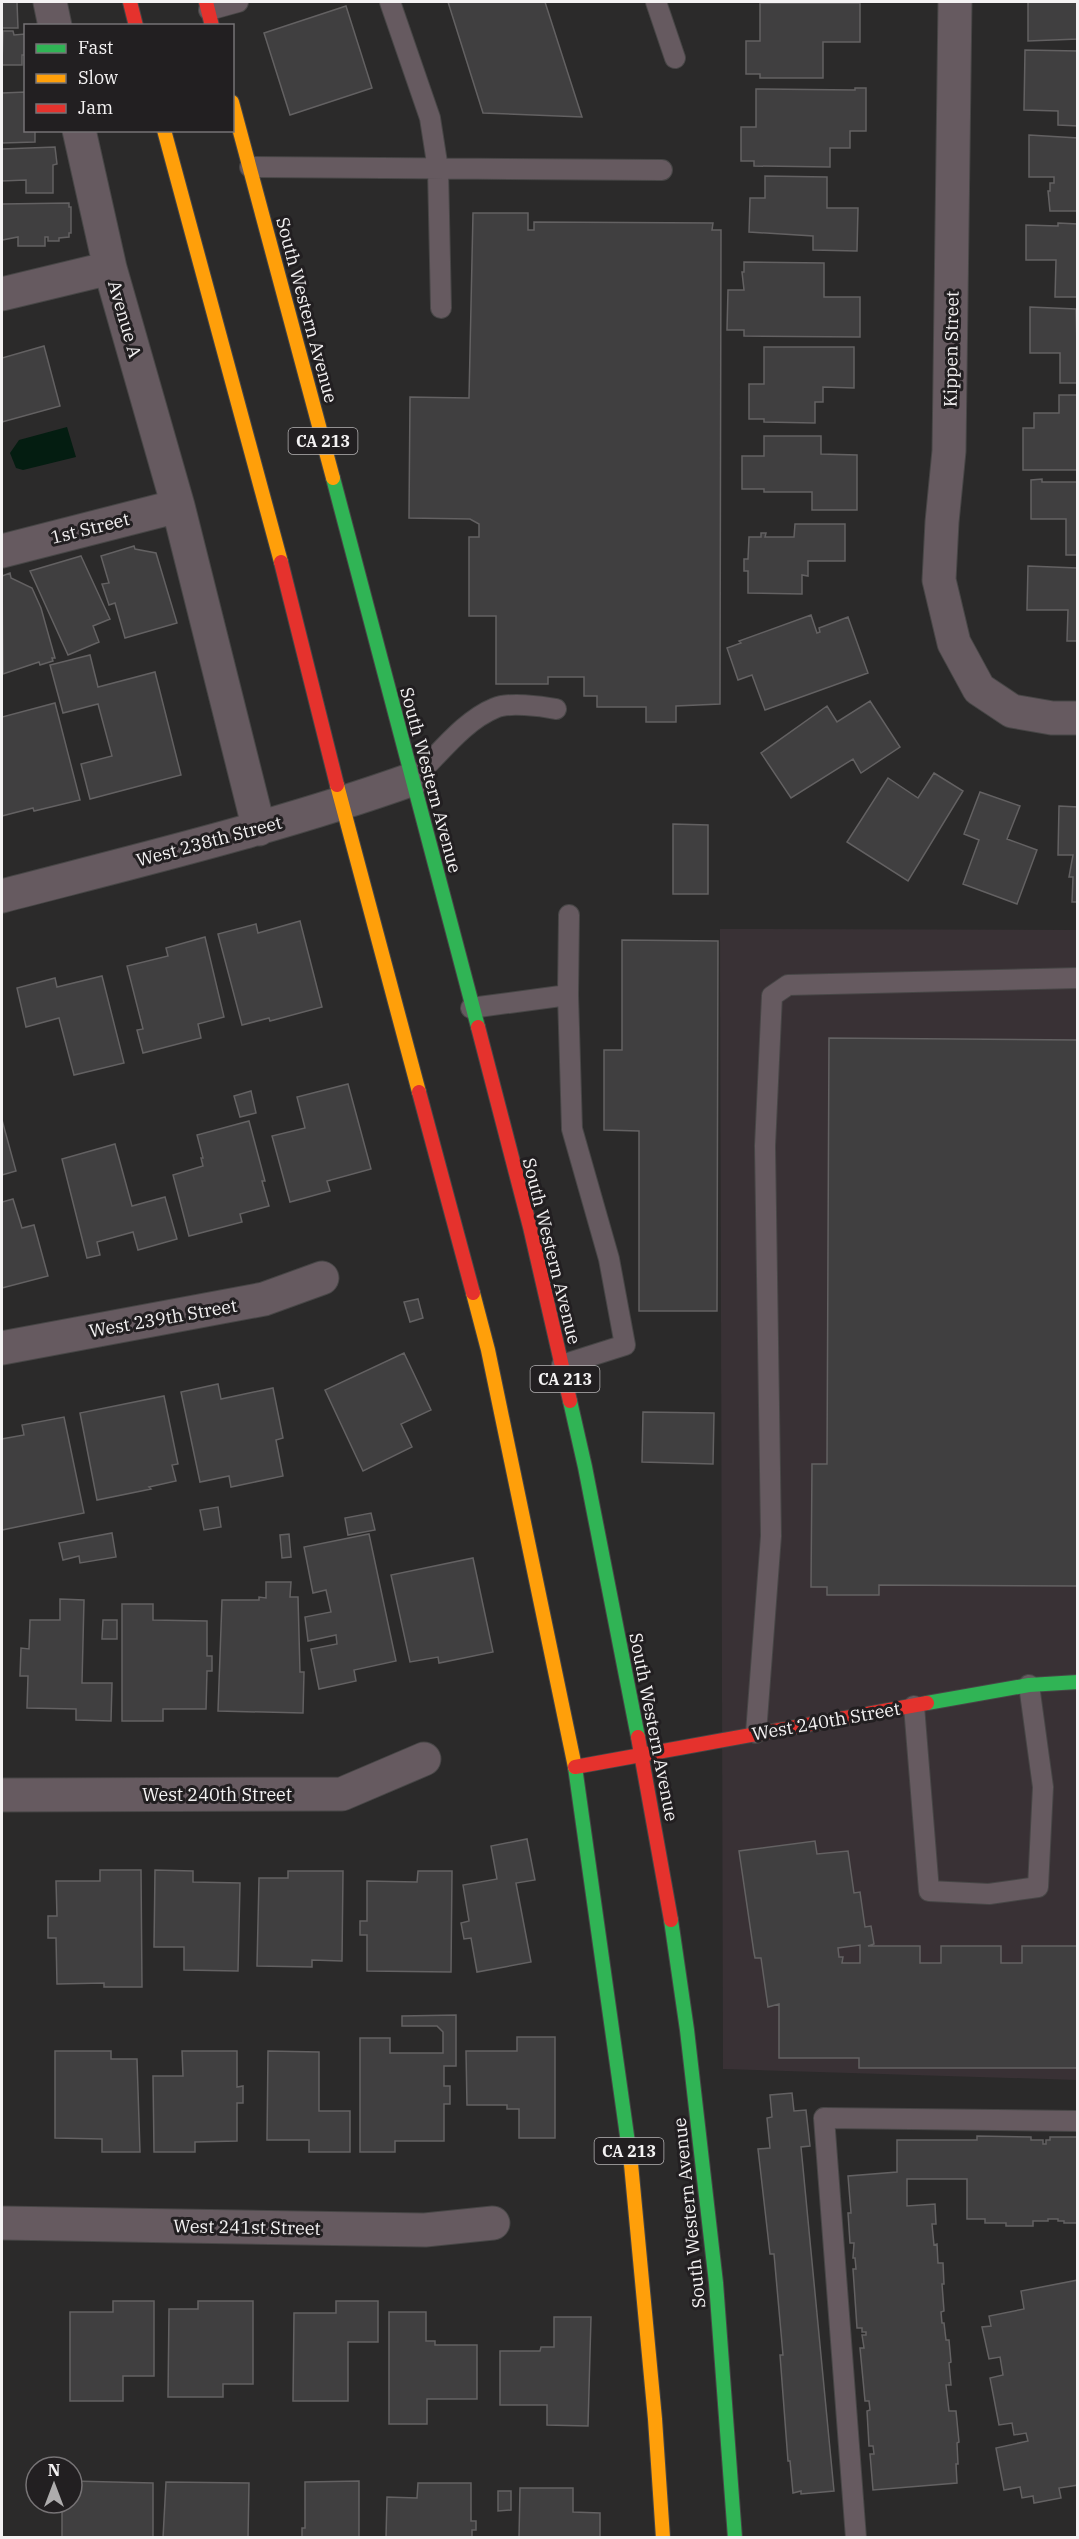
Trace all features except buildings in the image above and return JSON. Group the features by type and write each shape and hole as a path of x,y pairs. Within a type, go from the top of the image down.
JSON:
{"main road":[{"path":"130,2 136,24"},
{"name":"South Western Avenue","path":"234,109 530,1227 585,1467 665,1878 687,2030 716,2283 735,2538"},
{"name":"CA 213","path":"165,132 287,585 342,805 488,1350 574,1767 635,2195 663,2538"},
{"name":"West 240th Street","path":"574,1767 640,1753 1029,1685 1077,1682"}],"street":[{"path":"50,2 55,24"},
{"name":"Kippen Street","path":"955,2 949,451 939,580 954,643 979,688 1012,711 1052,718 1077,718"},
{"name":"Avenue A","path":"79,132 110,268 178,506 259,829"},
{"path":"2,294 110,268"},
{"name":"1st Street","path":"2,551 178,506"},
{"name":"West 238th Street","path":"2,896 259,829 342,805 413,780"},
{"name":"West 239th Street","path":"2,1348 264,1299 322,1278"},
{"name":"West 240th Street","path":"2,1795 342,1794 424,1759"},
{"name":"West 241st Street","path":"2,2223 425,2230 493,2223"}],"lane":[{"path":"209,12 238,2"},
{"path":"390,2 430,118 438,169 441,308"},
{"path":"656,2 675,58"},
{"path":"250,167 662,170"},
{"path":"413,780 472,722 496,707 541,705 556,709"},
{"path":"562,1365 625,1345 609,1259 572,1129 568,995 569,915"},
{"path":"756,1733 771,1536 765,1146 772,996 788,985 1077,978"},
{"path":"471,1008 568,995"},
{"path":"914,1706 930,1891 989,1894 1038,1887 1043,1787 1029,1685"},
{"path":"856,2538 824,2118 1077,2121"}],"shaded area":[{"path":"67,427 76,457 23,470 16,468 10,453 19,440"},
{"path":"720,929 1077,930 1077,2080 723,2069"}],"traffic: fast":[{"path":"333,478 478,1027"},
{"path":"570,1401 638,1737"},
{"path":"927,1703 1029,1685 1078,1682"},
{"path":"575,1767 631,2164"},
{"path":"671,1920 687,2030 716,2283 735,2538"}],"traffic: slow":[{"path":"234,109 333,478"},
{"path":"165,132 281,562"},
{"path":"337,785 419,1092"},
{"path":"473,1293 488,1350 575,1767"},
{"path":"631,2164 655,2419 663,2538"}],"traffic: jam":[{"path":"130,2 136,24"},
{"path":"206,2 212,24"},
{"path":"281,562 337,785"},
{"path":"478,1027 530,1227 570,1401"},
{"path":"419,1092 473,1293"},
{"path":"575,1767 927,1703"},
{"path":"638,1737 671,1920"}]}
